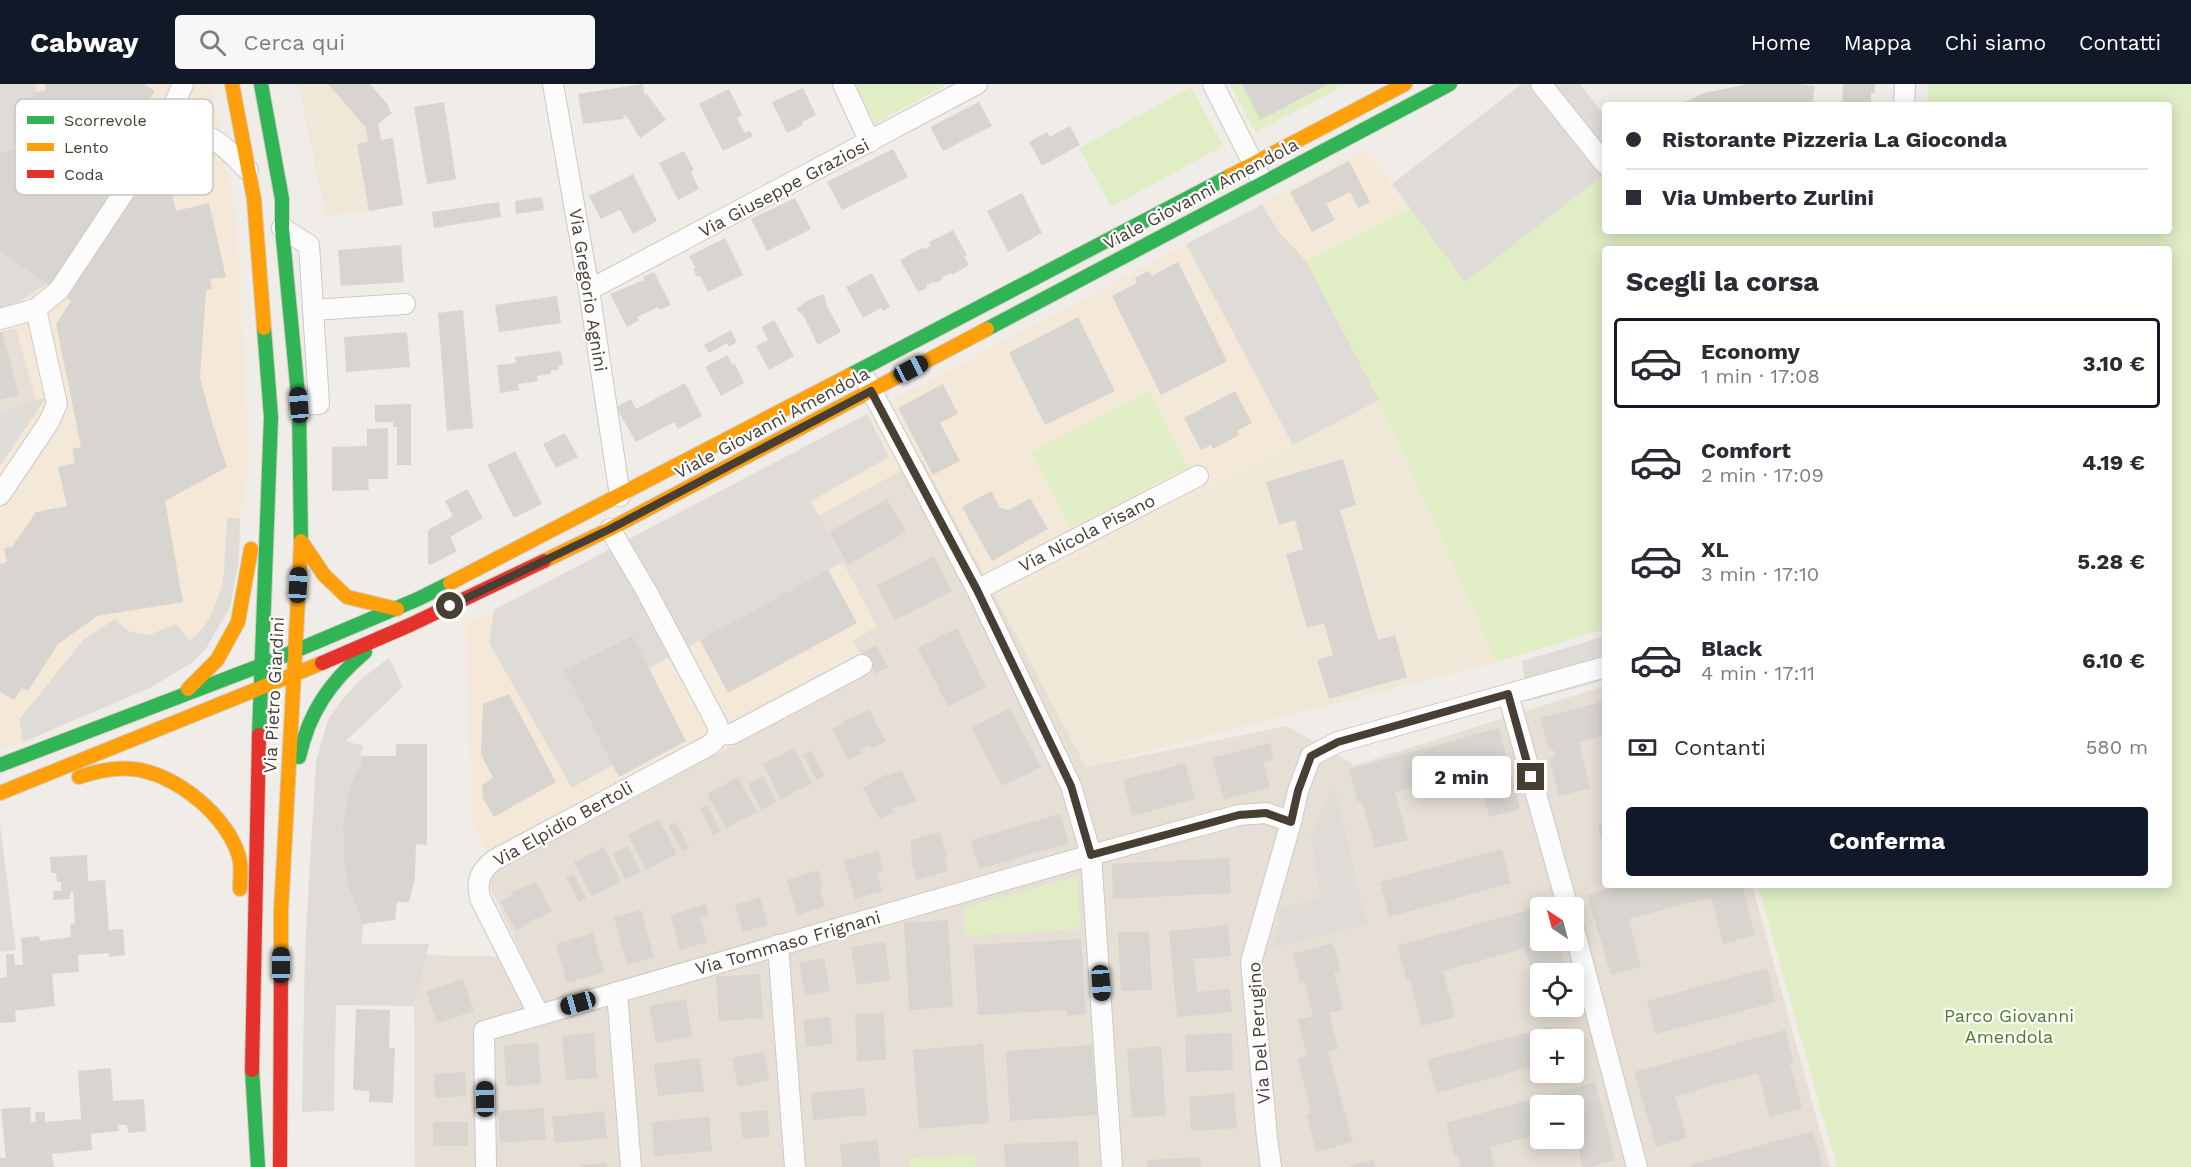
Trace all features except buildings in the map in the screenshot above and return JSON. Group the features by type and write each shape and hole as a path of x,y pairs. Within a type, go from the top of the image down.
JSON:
{"main road":[{"name":"Via Pietro Giardini","path":"232,84 254,199 272,417 260,689 251,1058 258,1167"},
{"name":"Via Pietro Giardini","path":"261,84 282,199 282,228 299,405 301,540 281,911 280,1167"},
{"name":"Viale Giovanni Amendola","path":"4,760 180,697 397,609 620,496 1405,84"},
{"name":"Viale Giovanni Amendola","path":"0,793 293,676 610,529 1450,84"},
{"path":"180,697 217,660 238,622 248,574 262,456 272,417"},
{"path":"301,540 324,575 347,597 397,609"},
{"path":"281,911 293,852 293,791 302,739 316,711 339,675 389,633"},
{"path":"64,784 93,771 132,768 150,771 169,778 189,790 224,827 240,860 240,905"},
{"path":"240,994 240,1005 251,1058"}],"street":[{"path":"176,99 183,84"},
{"name":"Via Gregorio Agnini","path":"553,84 589,290 620,496"},
{"path":"843,84 870,142"},
{"name":"Via Giuseppe Graziosi","path":"589,290 977,84"},
{"path":"1213,84 1262,182"},
{"path":"1541,84 1602,160"},
{"path":"1904,102 1905,84"},
{"path":"213,140 222,144 248,170"},
{"path":"0,320 36,309 58,290 122,195"},
{"path":"282,228 309,245 319,404 299,405"},
{"path":"313,310 405,304"},
{"path":"0,495 49,422 57,404 36,309"},
{"path":"861,370 977,590 1071,786 1091,855 1112,1167"},
{"name":"Via Nicola Pisano","path":"977,590 1198,477"},
{"path":"610,529 647,592 717,724 718,735"},
{"name":"Via Elpidio Bertoli","path":"539,1015 480,898 479,878 484,868 494,860 710,745 718,735 732,734 862,665"},
{"name":"Via Del Perugino","path":"1271,1167 1251,962 1298,791 1311,756 1338,742 1602,669"},
{"path":"1508,694 1565,897"},
{"path":"1091,855 1239,815 1266,813 1291,822"},
{"name":"Via Tommaso Frignani","path":"486,1167 484,1031 1091,855"},
{"path":"778,945 795,1167"},
{"path":"1580,951 1636,1167"},
{"path":"617,992 631,1167"}],"shaded area":[{"path":"0,84 211,84 236,217 249,459 240,518 239,560 207,647 193,662 150,688 23,742 0,749 0,411 36,401 16,328 0,332"},
{"path":"0,84 35,84 38,99 15,99 15,149 0,152"},
{"path":"298,84 370,84 389,106 392,113 378,124 381,140 393,138 403,205 326,217"},
{"path":"1522,84 1580,84 1602,112 1602,144 1600,146 1602,176 1465,282 1392,184"},
{"path":"1365,149 1410,208 1306,261 1379,400 997,599 922,459 818,516 877,627 853,640 870,673 498,870 472,823 466,624"},
{"path":"1262,205 1279,232 1306,261 1379,400 1293,445 1186,244"},
{"path":"0,251 47,284 19,302 0,308"},
{"path":"16,328 37,401 0,411 0,332"},
{"path":"46,398 0,466 0,411"},
{"path":"1379,400 1497,662 1086,767 997,599"},
{"path":"867,414 889,457 811,501 843,562 649,668 631,635 564,670 613,765 572,788 489,643 494,610"},
{"path":"923,459 1086,767 1287,726 1355,765 1602,687 1602,888 1753,888 1830,1167 415,1167 414,1006 425,955 523,957 489,886 490,879 498,870 870,673 853,640 876,626 818,515"},
{"path":"227,518 240,518 239,560 230,607 207,647 193,662 150,688 23,742 19,720 83,640 115,619 128,631 149,635 176,624 190,641 202,629 210,618 222,586"},
{"path":"1602,637 1602,681 1528,701 1522,661"},
{"path":"389,658 403,687 346,741 364,746 360,755 364,756 351,784 346,804 343,824 344,865 348,886 363,924 362,944 429,944 414,1006 336,1005 334,1111 302,1112 305,948 316,761 328,720 341,701 361,679"},
{"path":"1334,784 1367,924 1274,948 1280,909 1320,897 1311,835"},
{"path":"0,824 16,950 0,952"}],"green space":[{"path":"853,84 947,84 875,124"},
{"path":"1230,84 1348,84 1255,132"},
{"name":"Parco Giovanni Amendola","path":"1928,84 2191,84 2191,1167 1837,1167 1759,888 2172,888 2172,246 1602,246 1602,630 1497,662 1379,400 1306,261 1410,208 1465,281 1602,176 1602,234 2172,234 2172,102 1927,102"},
{"path":"1191,87 1223,146 1111,207 1079,148"},
{"path":"1149,391 1188,467 1070,528 1031,452"},
{"path":"1077,876 1080,929 964,936 964,908"},
{"path":"975,1155 976,1167 909,1167 909,1158"}],"traffic: fast":[{"path":"261,84 282,199 282,228 299,405 301,544"},
{"path":"987,329 1450,84"},
{"path":"850,375 1230,176"},
{"path":"259,735 271,417 264,328"},
{"path":"0,765 262,665 418,599 450,583"},
{"path":"299,757 309,726 323,699 341,675 365,652"},
{"path":"252,1070 258,1167"}],"traffic: slow":[{"path":"232,84 254,199 264,328"},
{"path":"1230,176 1405,84"},
{"path":"544,561 610,529 987,329"},
{"path":"450,583 850,375"},
{"path":"301,541 324,575 347,597 397,609"},
{"path":"281,969 281,911 301,544"},
{"path":"188,689 217,660 238,622 251,549"},
{"path":"0,793 322,663"},
{"path":"79,777 106,770 133,769 166,779 198,799 212,812 233,842 240,861 240,889"}],"traffic: jam":[{"path":"322,663 410,625 544,561"},
{"path":"252,1070 259,735"},
{"path":"280,1167 281,969"}],"route":[{"path":"450,606 610,529 871,391 977,590 1071,786 1091,855 1239,815 1266,813 1291,822 1298,791 1311,756 1338,742 1508,694 1531,777"}]}
